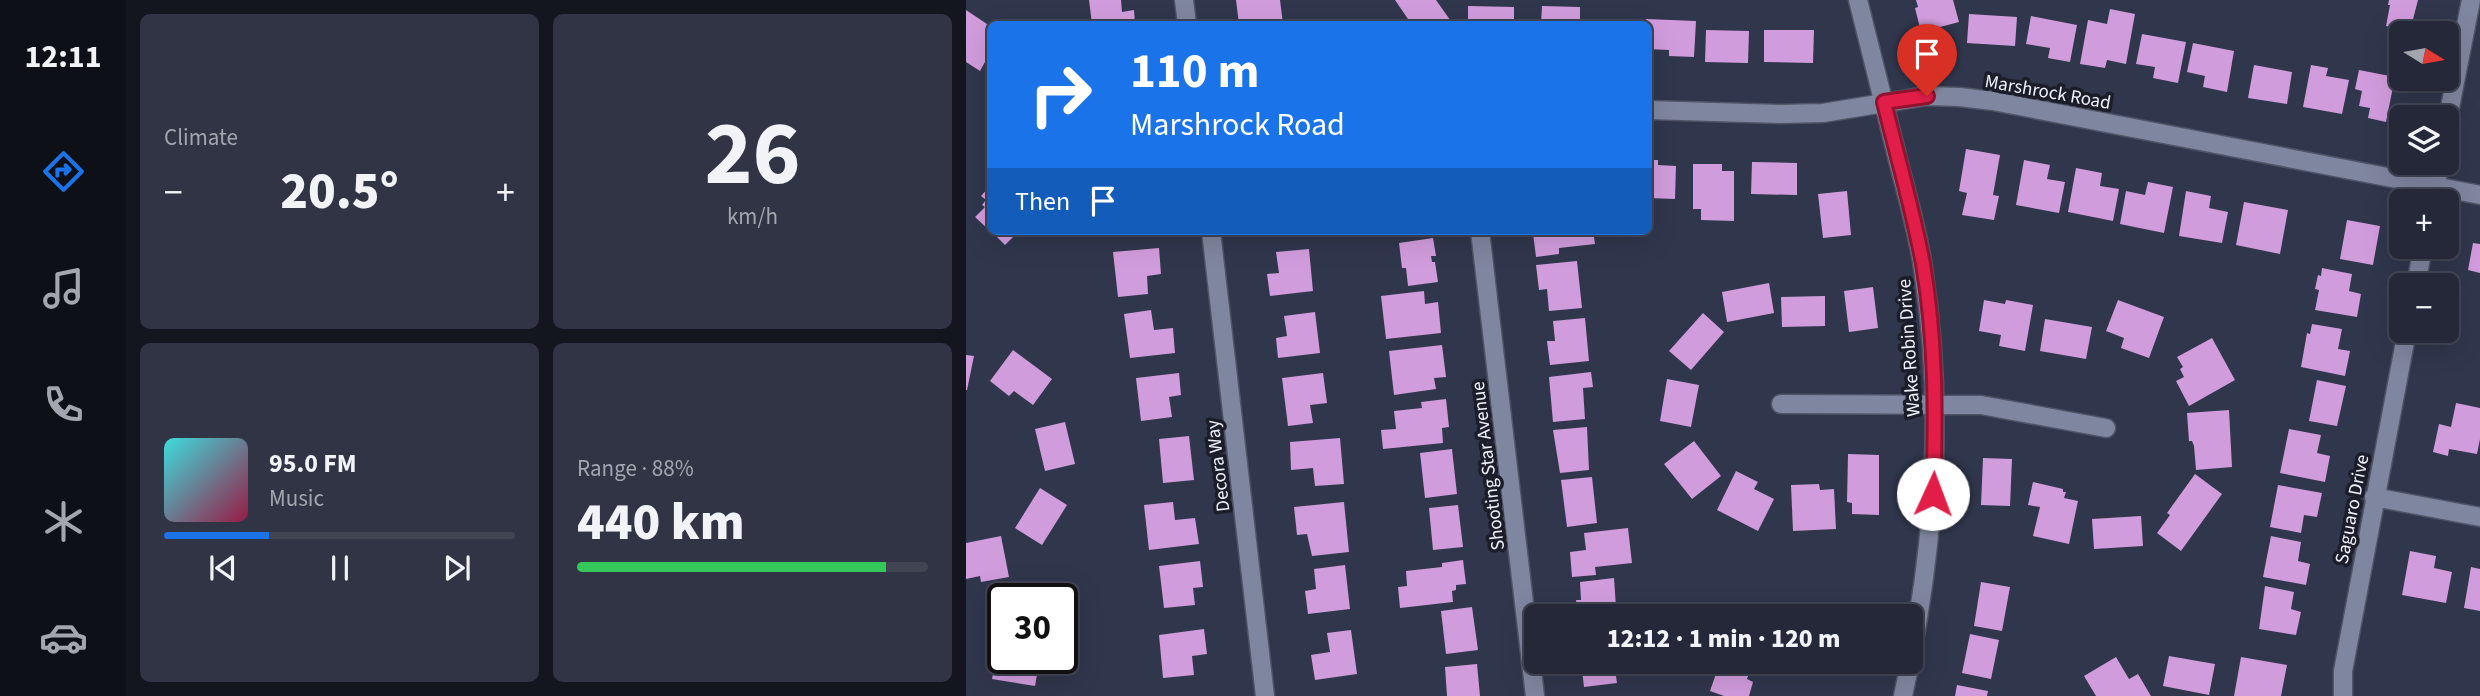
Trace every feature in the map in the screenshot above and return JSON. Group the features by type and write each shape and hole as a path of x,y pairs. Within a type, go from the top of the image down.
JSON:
{"street":[{"path":"1184,0 1187,21"},
{"name":"Wake Robin Drive","path":"1858,0 1923,264 1929,311 1935,449 1929,542 1919,604"},
{"path":"2450,105 2471,0"},
{"name":"Marshrock Road","path":"1652,110 1802,114 1849,110 1927,96 1959,97 1993,101 2410,189"},
{"name":"Marshrock Road","path":"2459,195 2480,195"},
{"name":"Decora Way","path":"1211,235 1265,696"},
{"name":"Shooting Star Avenue","path":"1480,235 1535,696"},
{"name":"Saguaro Drive","path":"2343,696 2343,671 2405,343"},
{"path":"1781,404 1982,405 2106,428"},
{"path":"2374,497 2480,517"},
{"name":"Wake Robin Drive","path":"1903,696 1908,674"}],"building":[{"path":"1089,0 1121,0 1122,12 1134,10 1135,21 1092,21"},
{"path":"1236,0 1280,0 1283,21 1239,21"},
{"path":"1395,0 1436,0 1451,21 1409,21"},
{"path":"1916,0 1953,0 1959,22 1921,32 1915,8 1918,7"},
{"path":"2389,0 2418,0 2413,21 2389,21 2389,27 2386,26"},
{"path":"1468,6 1514,7 1514,21 1468,21"},
{"path":"1542,6 1580,7 1580,21 1541,21"},
{"path":"2110,9 2135,14 2126,64 2107,60 2105,68 2080,64 2088,20 2107,24"},
{"path":"966,10 987,24 987,58 980,71 966,62"},
{"path":"1969,14 2017,17 2015,46 1967,43"},
{"path":"2031,16 2077,25 2070,62 2048,58 2050,48 2026,44"},
{"path":"1646,19 1696,21 1694,57 1669,56 1669,50 1652,49 1652,21"},
{"path":"1706,30 1749,31 1748,63 1705,62"},
{"path":"1764,30 1814,30 1813,63 1764,62"},
{"path":"2142,34 2186,42 2178,83 2153,78 2155,67 2136,64"},
{"path":"2193,43 2234,51 2227,92 2203,87 2205,76 2187,72"},
{"path":"2254,65 2292,72 2287,104 2248,98"},
{"path":"2311,65 2328,68 2326,76 2349,80 2342,114 2303,107"},
{"path":"2359,70 2389,76 2389,91 2392,91 2386,122 2368,118 2370,108 2359,106 2362,91 2355,89"},
{"path":"1966,149 2000,155 1993,195 1999,196 1994,220 1962,215 1967,193 1959,191"},
{"path":"1652,160 1658,160 1658,165 1676,166 1675,199 1652,198"},
{"path":"2024,160 2050,165 2047,179 2065,182 2059,213 2016,205"},
{"path":"1752,162 1797,163 1797,195 1751,194"},
{"path":"1693,164 1722,164 1722,171 1734,171 1734,221 1701,220 1701,209 1693,209"},
{"path":"2076,168 2102,173 2100,186 2119,189 2113,221 2068,212"},
{"path":"2148,182 2173,187 2164,233 2120,224 2126,191 2145,195"},
{"path":"987,189 987,228 975,217 985,207 982,205 986,200 981,196"},
{"path":"1847,191 1851,235 1823,238 1818,194"},
{"path":"2186,191 2211,196 2209,208 2228,212 2222,243 2179,236"},
{"path":"2244,202 2288,210 2280,254 2236,245"},
{"path":"2347,220 2380,226 2373,265 2340,259"},
{"path":"995,235 1015,235 1005,245"},
{"path":"1533,235 1594,235 1595,244 1559,248 1559,254 1536,257"},
{"path":"1433,238 1436,256 1431,256 1432,262 1435,262 1438,282 1408,286 1406,268 1402,268 1399,243"},
{"path":"2473,243 2480,244 2480,273 2468,270"},
{"path":"1159,248 1161,274 1147,276 1148,294 1118,297 1113,252"},
{"path":"1309,249 1313,291 1270,296 1267,274 1279,273 1276,252"},
{"path":"1577,261 1582,308 1549,311 1547,289 1539,290 1536,265"},
{"path":"2322,268 2352,274 2349,291 2361,294 2357,317 2315,310 2319,290 2315,289"},
{"path":"1769,283 1774,313 1727,322 1722,292"},
{"path":"1873,287 1878,328 1849,332 1844,291"},
{"path":"1424,291 1425,304 1438,302 1441,333 1386,339 1381,296"},
{"path":"1825,296 1825,326 1782,327 1781,297"},
{"path":"1984,300 2005,304 2006,300 2033,305 2025,351 1999,346 2001,335 1979,331"},
{"path":"2118,300 2164,317 2149,358 2121,348 2124,338 2106,331"},
{"path":"1151,310 1154,330 1173,328 1175,353 1130,358 1124,314"},
{"path":"1315,312 1320,353 1278,358 1276,338 1287,336 1284,316"},
{"path":"1703,313 1724,332 1691,370 1669,351"},
{"path":"1585,318 1589,361 1550,365 1547,341 1555,341 1553,321"},
{"path":"2045,319 2092,327 2086,359 2040,351"},
{"path":"2312,324 2342,329 2338,349 2350,351 2345,376 2301,367 2307,333 2310,334"},
{"path":"2212,338 2235,380 2189,406 2176,381 2184,377 2180,369 2183,367 2177,357"},
{"path":"1442,345 1446,377 1434,378 1436,389 1394,395 1389,351"},
{"path":"1013,350 1052,379 1033,405 1014,391 1009,396 990,381"},
{"path":"966,355 974,356 967,390 966,390"},
{"path":"1591,372 1593,387 1583,388 1585,419 1553,422 1549,377"},
{"path":"1179,373 1181,395 1169,397 1172,417 1141,421 1136,378"},
{"path":"1323,373 1327,403 1310,405 1313,423 1288,426 1282,378"},
{"path":"1667,379 1699,385 1691,427 1660,421"},
{"path":"2317,380 2346,386 2337,426 2309,421"},
{"path":"1446,399 1449,427 1442,428 1443,443 1383,449 1381,430 1396,429 1394,411 1422,408 1421,402"},
{"path":"2456,403 2480,408 2477,454 2449,449 2448,456 2433,452 2439,424 2451,427"},
{"path":"2229,410 2232,467 2196,470 2194,446 2192,441 2189,441 2187,413"},
{"path":"1065,422 1075,464 1045,471 1035,429"},
{"path":"1587,427 1589,470 1560,473 1553,430"},
{"path":"2289,429 2321,435 2317,453 2330,456 2325,482 2280,473"},
{"path":"1189,436 1194,480 1163,483 1159,439"},
{"path":"1340,438 1344,484 1315,486 1313,468 1291,470 1290,442"},
{"path":"1694,441 1721,476 1692,499 1664,464"},
{"path":"1452,449 1457,494 1425,498 1420,453"},
{"path":"1848,454 1879,455 1879,515 1852,514 1852,503 1847,502"},
{"path":"1983,458 2012,459 2010,506 1981,505"},
{"path":"1736,471 1758,482 1754,489 1774,499 1758,531 1717,510"},
{"path":"2195,474 2222,494 2181,551 2157,533 2170,515 2167,513"},
{"path":"1592,477 1597,523 1567,527 1561,480"},
{"path":"2033,482 2063,489 2063,492 2066,492 2064,498 2078,501 2069,544 2033,536 2040,507 2028,505"},
{"path":"1819,484 1820,490 1834,489 1836,529 1793,531 1791,485"},
{"path":"2278,485 2322,493 2317,517 2304,515 2301,533 2270,527"},
{"path":"1040,488 1067,505 1042,545 1015,528"},
{"path":"1173,502 1175,520 1195,518 1199,544 1149,550 1144,505"},
{"path":"1344,502 1349,552 1312,556 1307,534 1297,535 1294,507"},
{"path":"1458,505 1463,547 1433,550 1429,508"},
{"path":"2141,516 2143,546 2094,549 2092,519"},
{"path":"1628,528 1632,563 1595,567 1596,575 1572,577 1570,552 1586,550 1584,533"},
{"path":"1001,536 1009,577 981,582 980,576 966,579 966,543"},
{"path":"2271,536 2301,542 2298,561 2310,564 2306,585 2263,577"},
{"path":"2410,551 2436,556 2434,568 2452,572 2446,603 2402,595"},
{"path":"1463,560 1466,584 1456,585 1456,590 1452,591 1453,602 1400,608 1398,587 1407,586 1406,571 1442,567 1442,563"},
{"path":"1200,561 1203,587 1193,588 1195,605 1164,608 1159,566"},
{"path":"1345,565 1350,609 1308,614 1305,591 1316,589 1314,569"},
{"path":"2471,567 2480,569 2480,611 2464,608"},
{"path":"1614,578 1616,604 1576,604 1576,600 1581,600 1580,582"},
{"path":"1981,582 2010,587 2002,631 1974,626"},
{"path":"2265,586 2294,592 2291,609 2301,612 2296,635 2259,629"},
{"path":"1472,607 1478,650 1446,654 1441,611"},
{"path":"1204,629 1207,654 1192,656 1194,675 1163,678 1159,635"},
{"path":"1351,630 1357,674 1315,680 1311,655 1330,652 1327,633"},
{"path":"1970,634 1999,640 1991,679 1962,673"},
{"path":"2169,656 2215,664 2209,695 2163,686"},
{"path":"2116,657 2129,679 2138,674 2151,696 2096,696 2084,676"},
{"path":"2241,657 2287,665 2281,696 2234,696"},
{"path":"1477,664 1480,696 1447,696 1445,667"},
{"path":"993,674 1037,674 1035,686 992,679"},
{"path":"1582,674 1616,674 1617,683 1584,687"},
{"path":"1716,674 1749,674 1747,679 1753,682 1749,696 1724,696 1710,691"},
{"path":"1957,685 1988,691 1987,696 1955,696"}],"route":[{"path":"1927,96 1884,102 1914,222 1929,311 1935,449 1933,494"}]}
